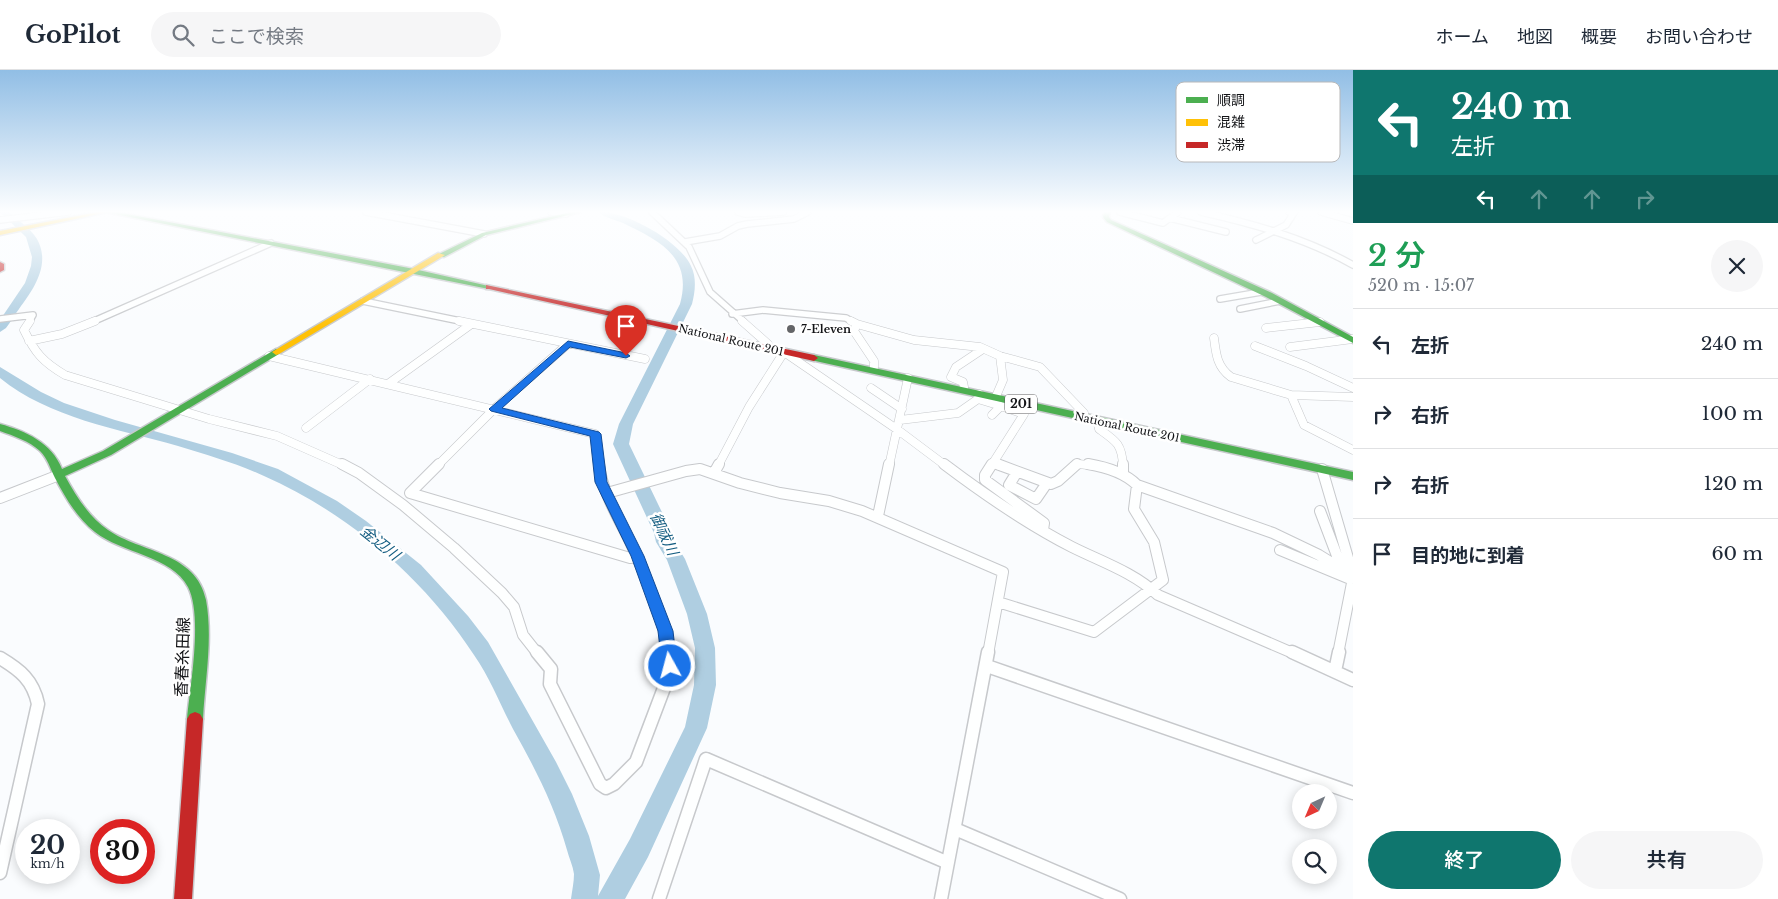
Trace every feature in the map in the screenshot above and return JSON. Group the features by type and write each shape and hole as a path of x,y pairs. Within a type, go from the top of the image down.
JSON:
{"main road":[{"name":"National Route 201","path":"314,251 415,269"},
{"name":"National Route 201","path":"322,251 768,344 1353,471"},
{"path":"59,475 107,453 415,269 451,251"},
{"path":"1173,251 1280,301 1353,340"},
{"path":"0,264 0,270"},
{"name":"National Route 201","path":"691,328 784,352 908,378 979,396 1353,476"},
{"name":"香春糸田線","path":"0,427 37,444 50,456 77,505 96,527 124,544 164,560 183,572 191,580 198,594 202,617 183,899"}],"street":[{"path":"29,341 62,334 134,305 254,251"},
{"path":"692,251 705,285 732,314 768,344"},
{"path":"1326,251 1353,265"},
{"path":"1220,299 1261,292"},
{"path":"363,301 470,325 645,359"},
{"path":"1240,309 1280,301"},
{"path":"732,314 763,310 837,316 857,324 914,340 973,346 1040,367 1084,413"},
{"path":"0,320 33,315 24,330 33,349 57,372 177,410 277,436 334,460 359,473 403,505 454,548 502,593 514,607 523,636 551,669 550,684 600,784 606,788 614,784 636,762 664,688 670,666 666,631 637,556 601,482 595,434 269,356"},
{"path":"1266,328 1320,322"},
{"path":"857,324 854,331 874,361 874,367"},
{"path":"388,384 470,325"},
{"path":"1214,338 1217,363 1224,373 1231,377 1291,395 1353,397"},
{"path":"1290,347 1353,340"},
{"path":"568,344 494,409 410,493 630,558 637,556"},
{"path":"1255,346 1271,350 1346,383 1353,388"},
{"path":"964,387 963,382 951,377 956,367 983,349"},
{"path":"714,473 749,407 784,352 899,425 988,497 1072,547 1121,569 1158,595 1353,680"},
{"path":"997,394 1003,380 1000,356"},
{"path":"878,516 908,378"},
{"path":"306,428 370,379"},
{"path":"871,388 902,409"},
{"path":"1291,395 1304,425 1353,450"},
{"path":"899,425 958,413 979,396 1024,414 992,463 985,475 985,480 1035,515 1044,524 1043,530"},
{"path":"992,415 1001,406"},
{"path":"1097,420 1099,429 1117,442 1122,452 1123,474"},
{"path":"992,463 1051,484 1057,482 1076,464 1084,463 1123,474 1137,485 1274,533 1319,555 1353,577"},
{"path":"607,493 686,471 700,469 740,483 780,493 829,501 878,516 1003,572 955,830 946,862 941,899"},
{"path":"1322,469 1353,577 1335,671"},
{"path":"1017,472 1009,485 1036,499 1047,483"},
{"path":"0,498 59,475"},
{"path":"998,602 1094,632 1163,580 1153,538 1136,514 1132,503 1137,485"},
{"path":"1320,510 1342,569"},
{"path":"1280,550 1353,577"},
{"path":"0,658 31,680 36,691 38,704 0,873"},
{"path":"986,666 1353,793"},
{"path":"659,899 706,759 946,862"},
{"path":"955,830 1120,899"}],"waterway":[{"name":"金辺川","path":"0,328 31,283 37,266 36,251"},
{"name":"御祓川","path":"610,899 639,848 696,728 705,685 705,648 697,614 676,559 665,542 663,533 621,444 626,424 686,304 689,288 687,267 674,251"},
{"name":"金辺川","path":"0,371 16,384 59,406 110,423 215,452 272,473 331,505 360,525 415,570 439,595 481,648 548,770 570,819 585,865 587,878 584,899"}],"traffic: fast":[{"path":"309,251 489,287"},
{"path":"441,255 450,251"},
{"path":"1173,251 1269,295 1353,340"},
{"path":"59,475 107,453 276,352"},
{"path":"814,358 1353,476"},
{"path":"0,427 39,445 49,454 73,500 97,528 116,540 167,561 188,576 195,587 201,615 201,652 195,719"}],"traffic: slow":[{"path":"276,352 441,255"}],"traffic: jam":[{"path":"0,264 0,270"},
{"path":"489,287 814,358"},
{"path":"183,899 195,719"}],"place":[{"name":"7-Eleven","path":"791,329"}],"route":[{"path":"626,356 568,344 494,409 595,434 601,482 637,556 666,631 670,666"}]}
